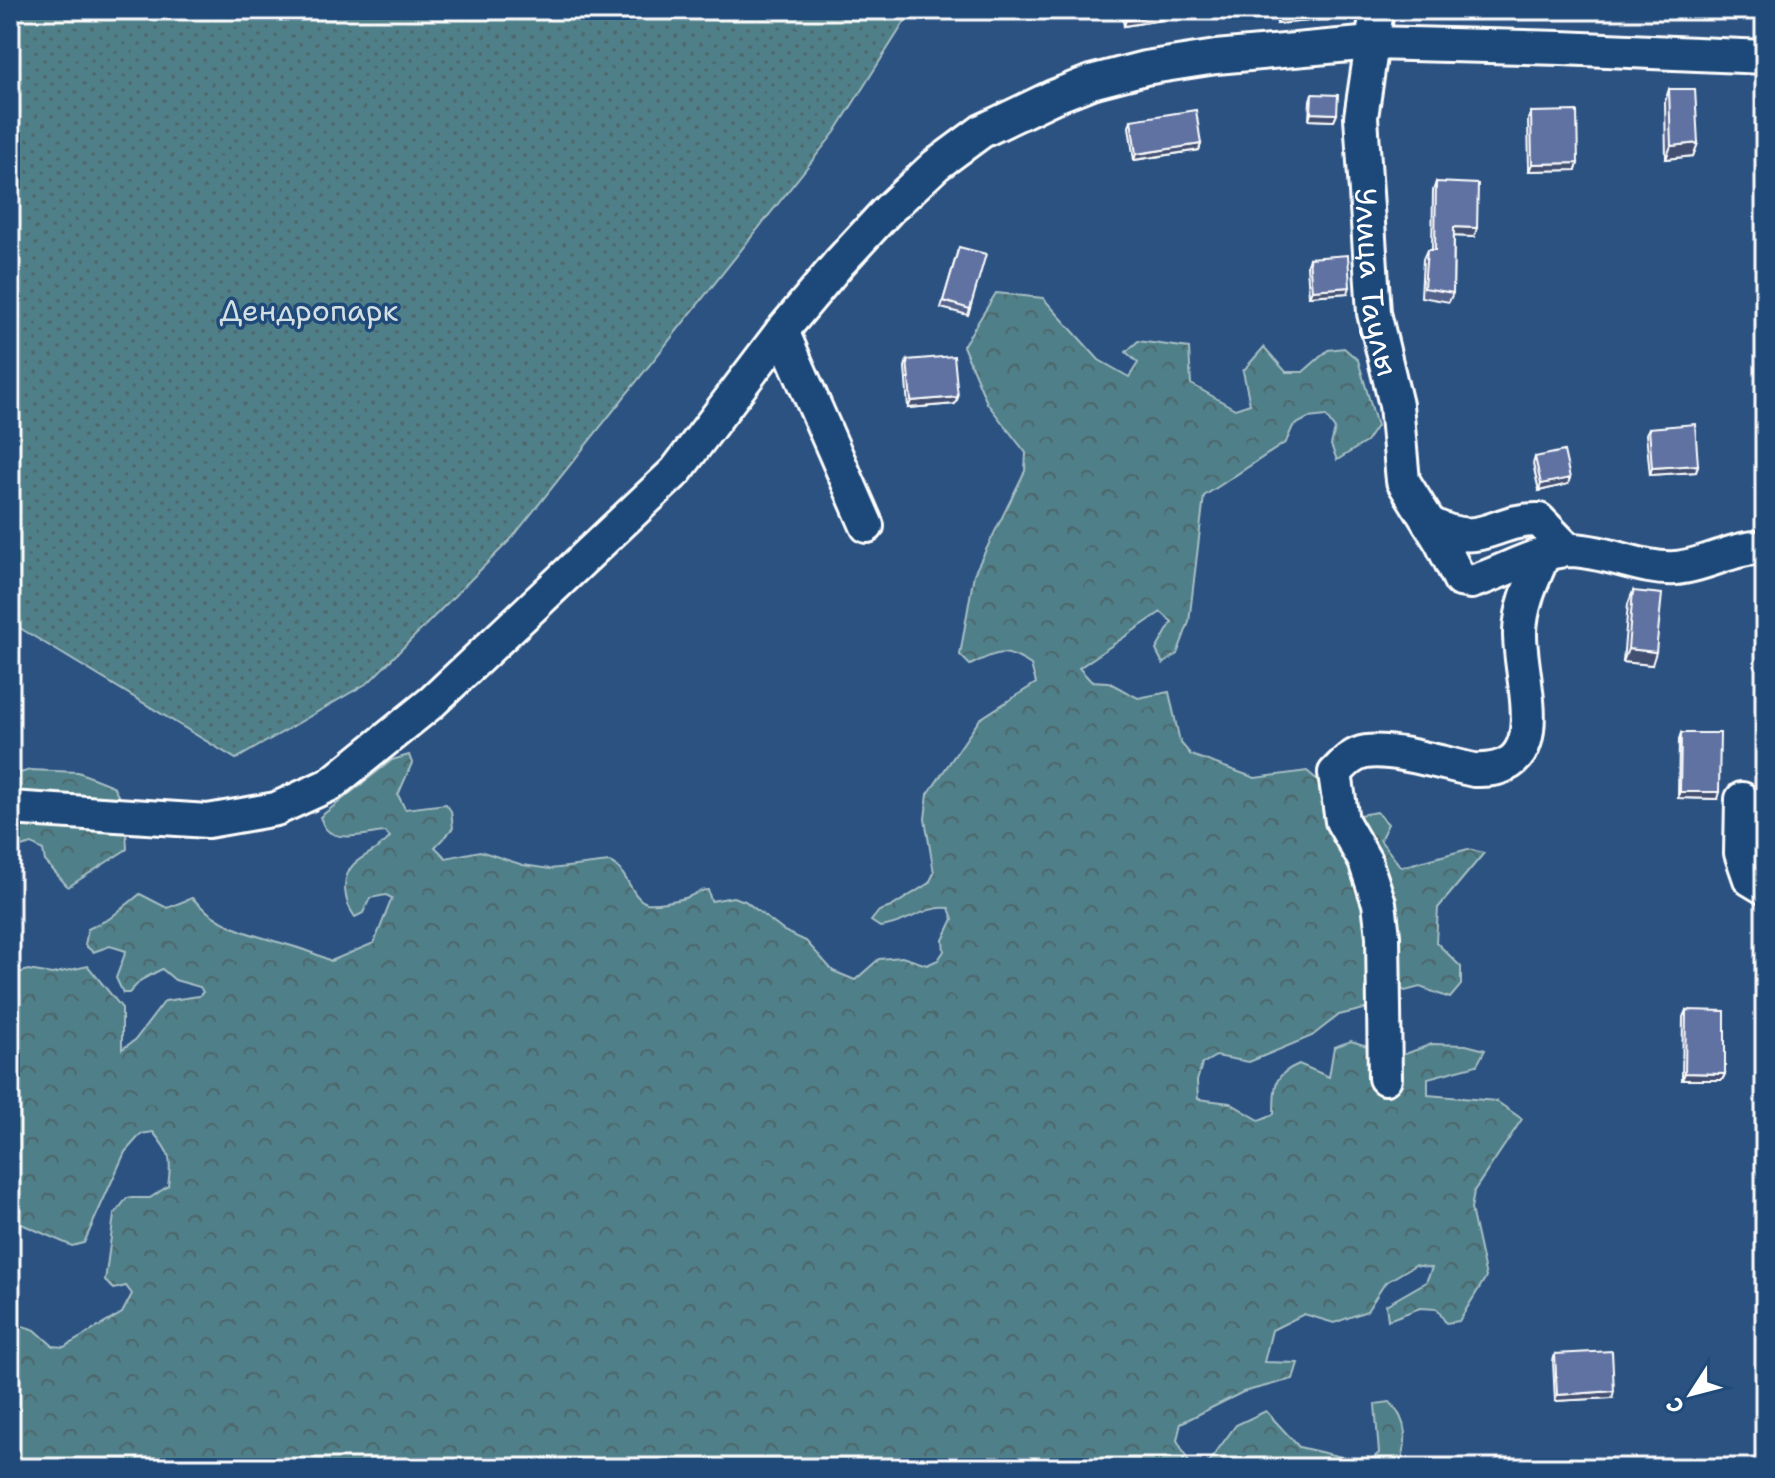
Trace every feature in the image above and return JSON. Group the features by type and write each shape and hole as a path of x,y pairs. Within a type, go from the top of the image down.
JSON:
{"street":[{"name":"Улица Таулы","path":"1377,10 1361,117 1374,313 1396,405 1403,481 1460,580 1471,582 1556,553"},
{"path":"10,808 208,821 276,809 331,784 432,702 676,471 782,331 839,263 917,183 982,131 1009,117 1091,82 1145,68 1216,57 1372,43 1765,57"},
{"path":"782,331 867,526"},
{"path":"1435,533 1482,534 1523,520 1539,520 1556,553"},
{"path":"1556,553 1601,553 1661,568 1678,568 1761,545"},
{"path":"1385,1078 1383,936 1379,903 1365,861 1342,821 1335,773 1350,758 1364,752 1385,752 1488,771 1513,760 1528,739 1520,636 1522,603 1556,553"},
{"path":"1742,799 1741,853 1750,879 1765,888"}],"green space":[{"name":"Дендропарк","path":"10,10 912,10 835,132 512,538 369,682 236,759 10,622"},
{"path":"996,293 1043,298 1099,360 1129,377 1138,363 1126,352 1138,341 1189,348 1191,384 1235,409 1250,404 1243,371 1264,347 1286,372 1303,372 1328,350 1344,348 1358,360 1377,426 1366,442 1337,460 1331,445 1335,429 1326,416 1308,418 1293,426 1286,442 1204,496 1189,622 1177,654 1163,664 1156,650 1172,622 1161,612 1079,668 1091,681 1108,682 1138,698 1169,692 1180,742 1191,755 1255,778 1307,771 1359,815 1377,812 1388,824 1380,840 1401,867 1468,849 1484,853 1438,908 1436,942 1461,967 1461,985 1450,998 1420,987 1405,991 1377,975 1373,1007 1339,1015 1312,1036 1249,1062 1216,1056 1202,1064 1197,1081 1198,1099 1230,1103 1259,1120 1274,1114 1276,1083 1283,1073 1299,1064 1329,1077 1334,1047 1351,1041 1400,1056 1432,1044 1466,1045 1485,1050 1477,1065 1428,1078 1428,1095 1496,1101 1522,1119 1474,1191 1471,1209 1486,1277 1459,1321 1446,1323 1437,1309 1420,1308 1388,1320 1386,1305 1426,1282 1432,1268 1415,1265 1385,1283 1367,1311 1334,1323 1304,1314 1272,1330 1264,1362 1298,1363 1293,1379 1243,1392 1181,1423 1177,1440 1192,1468 10,1468 10,1322 35,1330 53,1346 64,1347 122,1313 132,1294 126,1286 114,1289 105,1281 114,1215 127,1198 150,1198 168,1186 170,1169 167,1151 153,1132 141,1134 125,1152 84,1243 72,1246 10,1219 10,1055 20,1028 11,984 16,974 28,970 52,974 88,966 122,1008 122,1049 135,1040 165,1001 199,996 203,992 200,987 175,980 162,969 141,980 129,993 123,993 116,978 126,951 110,946 93,952 85,945 88,929 109,919 140,894 167,908 192,898 209,913 242,931 331,961 374,943 392,898 386,895 370,898 363,913 355,917 348,904 345,883 354,864 390,837 385,832 338,836 326,829 320,817 392,760 409,755 412,763 398,795 405,809 446,804 451,811 453,828 435,847 446,858 480,851 523,865 550,869 609,862 620,870 637,896 647,903 676,900 704,890 708,890 711,901 733,897 745,901 784,931 806,941 833,971 855,980 879,959 902,957 927,965 938,960 944,951 943,940 953,919 949,908 932,909 880,927 871,921 879,911 929,883 934,873 925,819 928,794 980,719 1036,683 1031,665 1014,656 1001,653 970,665 960,655 974,574 1025,471 1026,453 987,403 963,346"},
{"path":"30,770 78,772 113,786 125,809 127,849 68,887 45,861 43,850 32,844 10,850 10,776"},
{"path":"1390,1402 1404,1425 1404,1450 1399,1468 1198,1468 1208,1463 1236,1425 1266,1411 1299,1447 1367,1463 1379,1453 1375,1404"}],"building":[{"path":"1124,10 1163,10 1164,14 1126,20"},
{"path":"1278,10 1331,10 1331,12 1279,18"},
{"path":"1669,89 1695,89 1698,143 1671,146"},
{"path":"1312,94 1338,95 1337,114 1311,113"},
{"path":"1196,110 1201,144 1136,154 1131,120"},
{"path":"1577,111 1578,163 1532,164 1531,112"},
{"path":"1436,182 1478,184 1477,228 1454,227 1453,293 1424,288 1427,250 1435,250"},
{"path":"959,247 986,254 970,309 943,301"},
{"path":"1348,255 1350,287 1312,290 1309,258"},
{"path":"954,356 958,397 911,401 907,360"},
{"path":"1695,424 1698,465 1652,468 1649,428"},
{"path":"1564,451 1570,478 1541,484 1535,457"},
{"path":"1633,591 1662,594 1656,652 1628,649"},
{"path":"1681,733 1720,733 1719,792 1680,792"},
{"path":"1686,1010 1725,1011 1725,1074 1685,1073"},
{"path":"1612,1351 1614,1391 1557,1395 1555,1354"}]}
